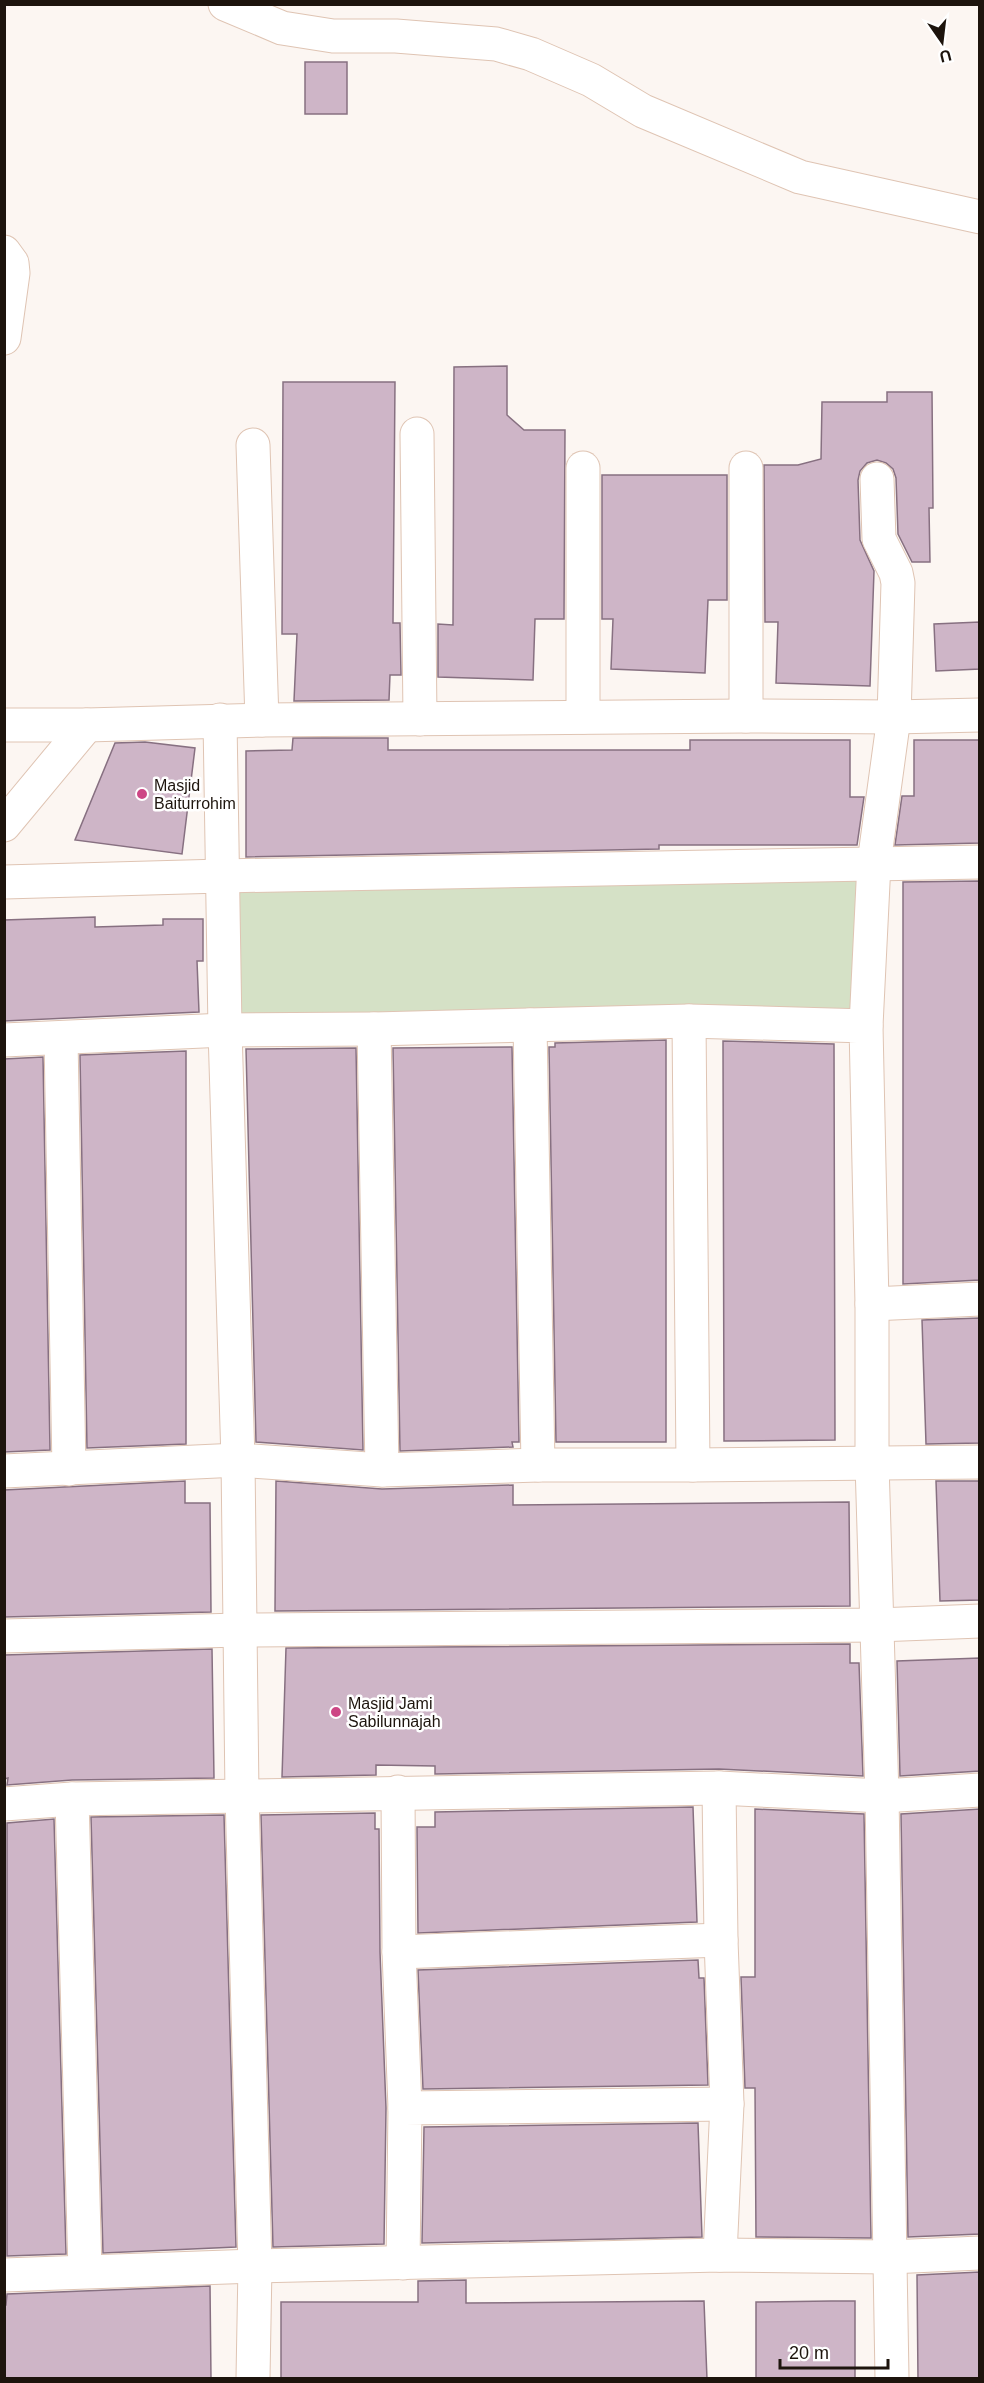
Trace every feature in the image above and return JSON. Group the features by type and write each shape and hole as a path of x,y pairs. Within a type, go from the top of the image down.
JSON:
{"street":[{"path":"225,4 282,28 333,36 396,36 496,44 541,58 591,80 643,111 800,177 980,217"},
{"path":"4,252 12,263 13,273 4,338"},
{"path":"417,434 420,718"},
{"path":"253,445 262,720"},
{"path":"583,468 583,717"},
{"path":"746,468 746,716"},
{"path":"877,479 879,539 896,573 898,583 894,717 874,863 866,1026 872,1304 872,1463 882,1796 892,2379"},
{"path":"11,725 220,720 980,715"},
{"path":"220,720 225,1029 238,1460 242,1795 255,2266 253,2379"},
{"path":"4,825 82,725"},
{"path":"4,882 980,862"},
{"path":"4,1040 61,1039 225,1029 374,1029 689,1021 866,1026"},
{"path":"689,1021 693,1465"},
{"path":"530,1025 538,1465"},
{"path":"374,1029 382,1470"},
{"path":"61,1039 69,1469"},
{"path":"872,1304 980,1299"},
{"path":"4,1472 238,1460 382,1470 538,1465 980,1461"},
{"path":"4,1636 240,1630 877,1625 980,1621"},
{"path":"719,1788 721,1940 728,2104 720,2255"},
{"path":"4,1804 72,1799 398,1792 719,1788 882,1796 980,1790"},
{"path":"398,1792 399,1952 405,2108 403,2263"},
{"path":"72,1799 85,2271"},
{"path":"399,1952 721,1940"},
{"path":"405,2108 728,2104"},
{"path":"4,2275 255,2266 720,2255 889,2257 980,2253"}],"green space":[{"path":"875,867 867,1026 215,1033 212,878"}],"building":[{"path":"305,62 347,62 347,114 305,114"},
{"path":"507,366 507,415 524,430 565,430 564,619 535,619 533,680 438,677 438,624 453,625 454,367"},
{"path":"283,382 395,382 393,623 400,623 401,675 390,675 389,700 294,701 297,634 282,634"},
{"path":"887,392 932,392 933,508 929,508 930,562 912,562 898,534 896,478 893,469 877,460 867,463 860,471 858,480 860,540 874,571 870,686 776,683 778,622 765,622 764,465 798,465 821,459 822,402 887,402"},
{"path":"602,475 727,475 727,600 708,600 705,673 611,669 613,619 602,619"},
{"path":"980,622 980,669 936,671 934,624"},
{"path":"293,738 388,738 388,750 690,750 690,740 850,740 850,797 864,797 857,845 659,845 659,849 246,857 246,751 292,750"},
{"path":"914,740 980,740 980,843 895,845 902,796 914,796"},
{"name":"Masjid Baiturrohim","path":"145,742 195,748 182,854 75,840 115,743"},
{"path":"980,881 980,1280 903,1284 903,882"},
{"path":"95,917 95,927 163,925 163,919 203,919 203,961 197,961 199,1012 4,1021 4,920"},
{"path":"666,1040 666,1442 556,1442 549,1047 555,1047 555,1043"},
{"path":"723,1041 834,1044 835,1440 724,1441"},
{"path":"512,1047 519,1442 512,1442 513,1447 400,1451 393,1048"},
{"path":"356,1048 363,1450 256,1442 246,1049"},
{"path":"186,1051 186,1444 87,1448 80,1055"},
{"path":"43,1057 50,1450 4,1452 4,1059"},
{"path":"980,1318 980,1443 926,1444 922,1320"},
{"path":"185,1481 185,1503 210,1503 211,1612 4,1617 4,1490"},
{"path":"276,1481 382,1489 513,1485 513,1505 849,1502 850,1606 275,1611"},
{"path":"936,1481 980,1481 980,1600 940,1601"},
{"path":"850,1644 850,1663 859,1663 863,1776 719,1769 435,1774 435,1766 376,1765 376,1775 282,1777 286,1648"},
{"path":"212,1649 214,1778 72,1780 7,1785 8,1778 4,1779 4,1655"},
{"path":"980,1658 980,1771 900,1776 897,1661"},
{"path":"693,1807 697,1922 418,1933 417,1827 435,1827 435,1812"},
{"path":"755,1809 864,1814 871,2238 756,2237 755,2088 745,2088 741,1977 755,1977"},
{"path":"980,1809 980,2234 908,2237 901,1814"},
{"path":"375,1813 375,1829 379,1829 380,1952 386,2108 384,2244 273,2247 261,1815"},
{"path":"224,1815 236,2247 103,2253 91,1817"},
{"path":"54,1819 66,2254 7,2256 7,1823"},
{"path":"698,1960 699,1978 704,1978 708,2085 423,2089 418,1970"},
{"path":"698,2123 702,2237 422,2243 424,2127"},
{"path":"980,2272 980,2379 918,2379 917,2275"},
{"path":"466,2280 466,2303 704,2301 707,2379 281,2379 281,2302 418,2302 418,2281"},
{"path":"210,2286 211,2379 4,2379 4,2305 6,2305 7,2294"},
{"path":"855,2301 855,2379 756,2379 756,2302"}],"place":[{"name":"Masjid Baiturrohim","path":"142,794"},
{"name":"Masjid Jami Sabilunnajah","path":"336,1712"}]}
